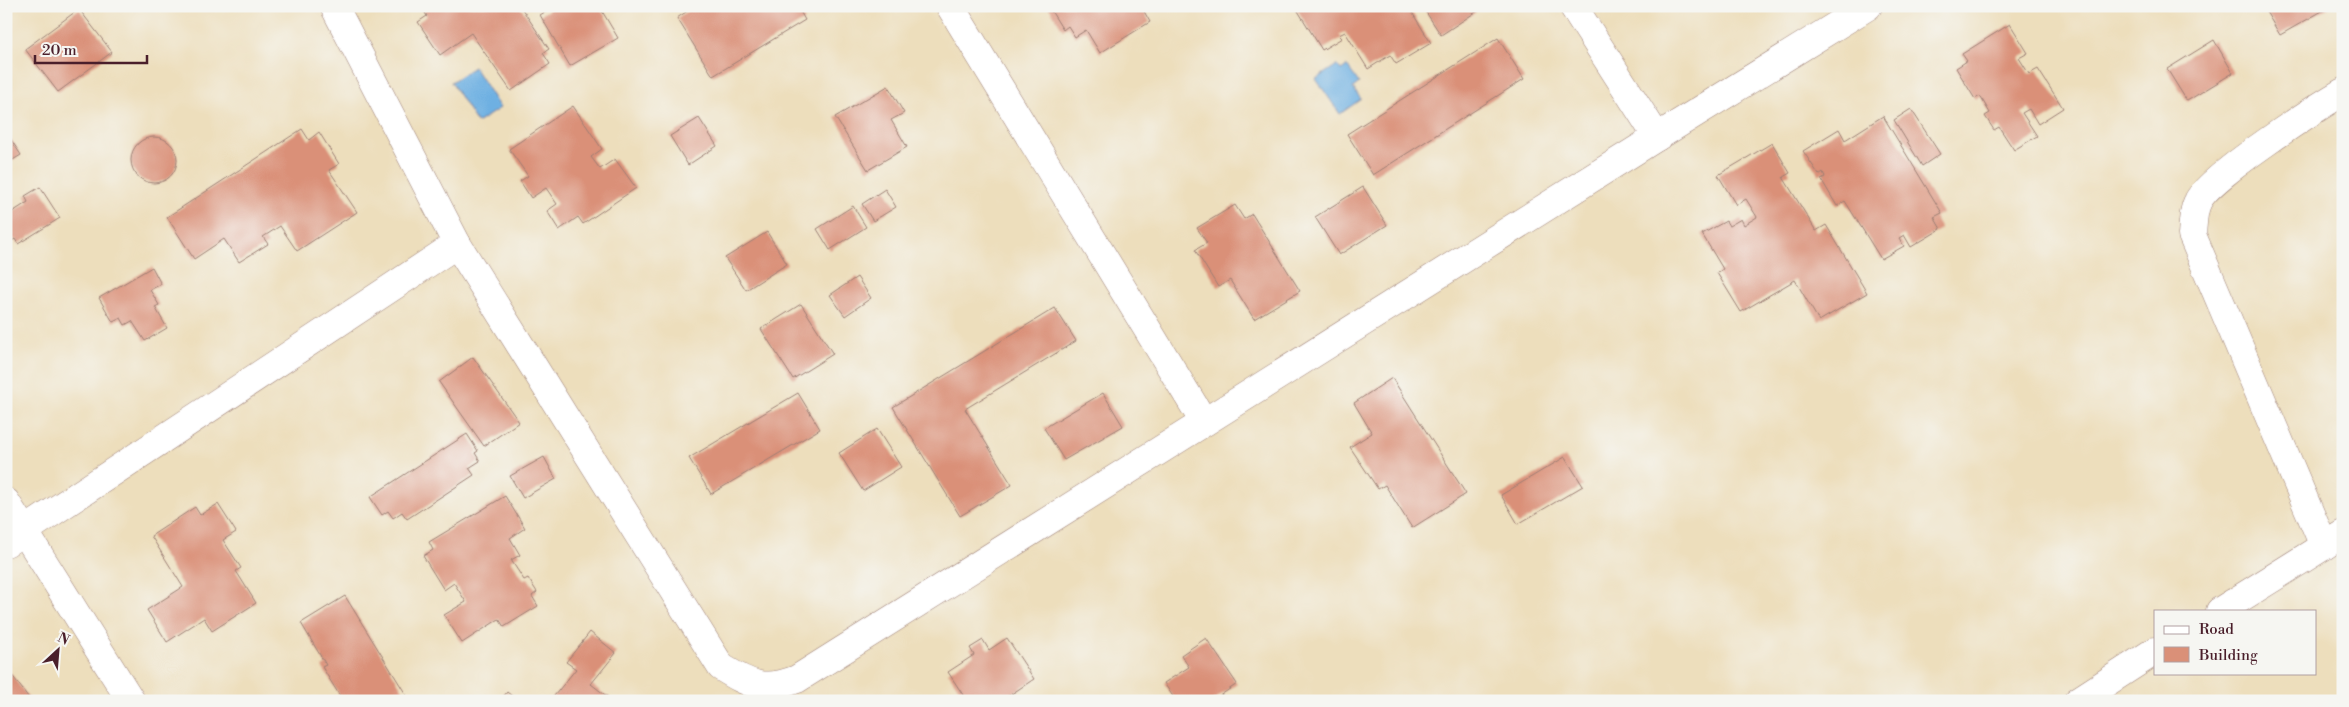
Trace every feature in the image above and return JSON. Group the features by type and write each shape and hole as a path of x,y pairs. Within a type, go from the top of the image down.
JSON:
{"street":[{"path":"334,6 457,244 721,667 739,679 760,686 779,686 796,679 1868,6"},
{"path":"950,6 1204,422"},
{"path":"1573,6 1657,137"},
{"path":"2222,610 2333,540 2192,235 2198,202 2205,190 2238,164 2343,92"},
{"path":"15,537 457,244"},
{"path":"6,502 15,537 131,701"},
{"path":"2078,701 2154,653"}],"water":[{"path":"1337,65 1341,70 1347,66 1359,83 1353,88 1361,99 1340,114 1316,79"},
{"path":"474,67 500,108 477,123 451,82"}],"building":[{"path":"421,6 520,6 549,49 543,53 550,64 511,91 471,33 440,55 418,22 427,16"},
{"path":"555,6 570,6 572,9 577,6 599,6 618,38 570,66 540,15"},
{"path":"695,6 797,6 805,20 713,76 677,18"},
{"path":"1048,6 1141,6 1150,22 1100,53 1086,30 1075,37 1068,26 1063,30"},
{"path":"1295,6 1408,6 1431,43 1396,64 1390,55 1368,69 1345,32 1339,35 1342,38 1322,50"},
{"path":"1422,6 1485,6 1441,35"},
{"path":"2272,6 2331,6 2280,35 2265,10"},
{"path":"79,9 112,52 58,92 25,49"},
{"path":"2010,24 2028,53 2019,58 2029,74 2038,69 2063,108 2038,124 2029,109 2022,113 2037,136 2014,150 1999,127 1994,130 1985,116 1990,113 1980,96 1975,99 1956,68 1967,61 1962,54"},
{"path":"1498,38 1524,79 1373,175 1347,134"},
{"path":"2214,40 2233,73 2187,101 2167,69"},
{"path":"888,86 904,113 891,120 907,147 868,170 835,117"},
{"path":"573,106 602,149 591,157 600,169 615,159 636,188 583,224 578,217 559,230 547,211 557,204 546,188 531,198 520,181 528,176 509,149"},
{"path":"1911,109 1940,154 1922,166 1894,120"},
{"path":"1883,116 1942,213 1934,217 1941,229 1911,247 1904,235 1899,238 1904,246 1881,259 1845,201 1837,206 1821,179 1825,177 1823,172 1819,175 1803,151 1839,129 1845,140"},
{"path":"699,118 717,146 688,165 670,136"},
{"path":"302,129 309,140 319,132 339,164 329,170 357,212 297,251 280,226 263,237 268,244 239,262 224,239 194,259 167,217"},
{"path":"6,132 21,155 6,164"},
{"path":"154,137 167,141 173,147 177,160 173,173 167,179 154,183 141,179 135,173 131,160 135,147 141,141"},
{"path":"1772,143 1790,173 1783,177 1816,231 1826,225 1867,293 1819,321 1795,280 1741,312 1717,273 1723,269 1702,234 1726,221 1729,226 1741,219 1744,225 1757,217 1746,199 1736,205 1718,175"},
{"path":"40,187 60,218 18,244 15,239 6,244 6,216 28,202 25,196"},
{"path":"1363,187 1387,225 1339,255 1315,217"},
{"path":"885,189 896,207 873,221 862,204"},
{"path":"1235,205 1244,219 1252,214 1300,291 1254,319 1230,280 1218,287 1195,250 1207,243 1197,228"},
{"path":"853,206 866,227 830,250 817,229"},
{"path":"767,232 787,264 746,290 725,258"},
{"path":"152,267 161,284 150,290 159,305 155,307 167,328 145,341 132,321 125,325 121,318 113,322 99,298"},
{"path":"857,277 871,298 845,316 830,295"},
{"path":"801,304 833,354 793,379 761,329"},
{"path":"1055,308 1076,341 965,409 1012,485 960,516 893,407"},
{"path":"473,357 519,422 484,446 439,382"},
{"path":"1392,378 1466,494 1412,528 1385,485 1378,489 1350,447 1372,433 1354,403"},
{"path":"798,393 820,429 711,494 689,458"},
{"path":"1103,393 1123,426 1064,460 1044,428"},
{"path":"877,429 901,467 863,491 839,453"},
{"path":"467,434 478,451 475,453 480,461 469,468 474,475 407,519 402,512 393,518 388,511 382,515 370,497"},
{"path":"544,457 556,479 523,498 510,476"},
{"path":"1565,457 1583,486 1518,524 1501,495"},
{"path":"505,496 525,528 510,538 520,555 511,560 524,580 528,578 537,592 532,596 538,606 504,627 499,619 462,643 444,615 466,602 454,583 444,590 423,556 433,550 429,542"},
{"path":"218,504 236,532 223,540 241,568 236,571 256,603 212,631 204,618 167,642 147,610 183,587 151,536 195,507 200,515"},
{"path":"345,596 410,701 343,701 322,667 326,665 301,623"},
{"path":"590,632 616,653 591,684 613,701 550,701 576,669 566,662"},
{"path":"1007,638 1034,679 1001,701 967,701 948,672 974,655 970,648 983,640 989,650"},
{"path":"1206,638 1237,684 1212,701 1176,701 1164,683 1189,667 1181,655"},
{"path":"6,667 31,701 6,701"},
{"path":"507,692 518,701 500,701"}]}
